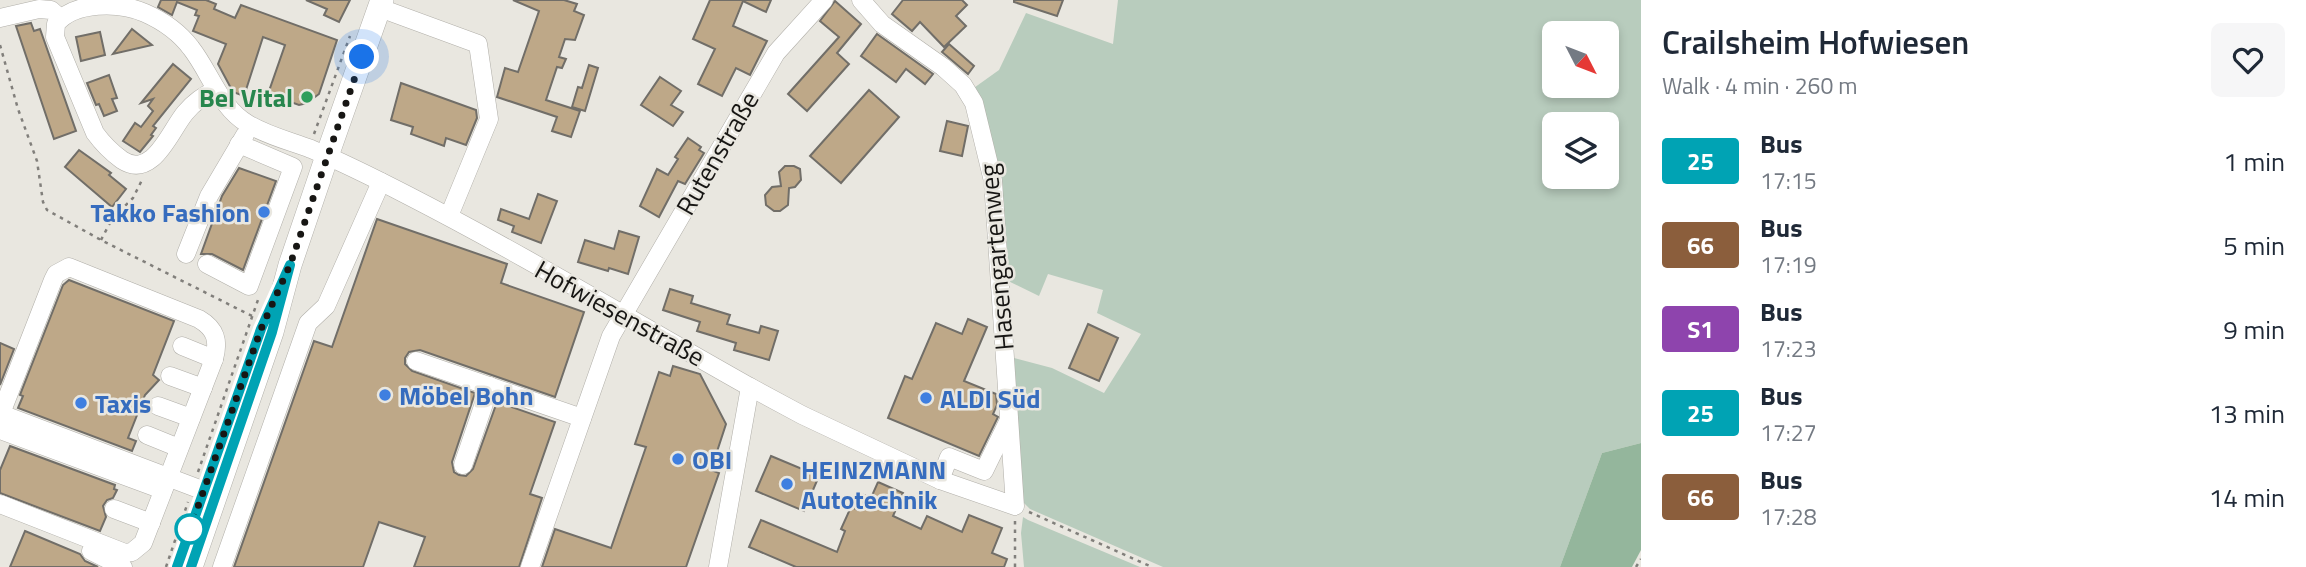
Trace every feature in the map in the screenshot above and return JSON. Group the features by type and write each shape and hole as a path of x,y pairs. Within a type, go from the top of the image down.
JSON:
{"main road":[{"path":"191,567 210,493 261,329 290,265 318,152 381,4"},
{"path":"177,567 210,493"}],"street":[{"name":"Rutenstraße","path":"530,567 597,371 621,316 776,53 824,0"},
{"name":"Hasengartenweg","path":"861,0 882,24 943,67 963,85 974,103 992,181 1015,506"},
{"path":"381,4 478,44 489,119 449,216"},
{"path":"0,18 39,9 144,6 192,50 216,90 234,113 250,126 209,196 186,254"},
{"path":"68,9 54,30 55,37 95,133 102,144 119,158 133,165 142,164 156,156 184,113 206,94 216,90"},
{"name":"Hofwiesenstraße","path":"250,126 318,152 449,216 621,316 802,415 940,480 1015,506"},
{"path":"206,264 249,286 293,167 239,145"},
{"path":"222,567 308,323 326,306 381,181"},
{"path":"0,504 125,553 132,552 143,543 215,359 218,348 216,338 206,323 69,267 53,280 0,415 166,483"},
{"path":"182,346 215,359"},
{"path":"416,361 582,418"},
{"path":"170,376 203,388"},
{"path":"463,465 490,386"},
{"path":"718,567 750,387"},
{"path":"158,406 191,418"},
{"path":"940,480 949,457 984,471 1009,419"},
{"path":"0,429 166,483 210,493"},
{"path":"147,435 179,448"},
{"path":"114,509 150,523"},
{"path":"0,515 123,567"}],"path":[{"path":"0,45 18,109 37,162 43,202 47,210 252,316"},
{"path":"101,240 112,219 133,198 144,179 142,164"},
{"path":"1016,567 1015,506 1152,567"},
{"path":"1636,567 1641,559"}],"green space":[{"path":"1118,0 1641,0 1641,443 1602,453 1560,567 1163,567 1030,509 1020,499 1010,357 1052,368 1104,393 1141,334 1097,313 1103,290 1048,274 1039,296 1006,280 971,90 999,70 1026,13 1113,44"},
{"path":"1641,443 1641,550 1632,567 1560,567 1602,453"},
{"path":"1023,517 1140,567 1024,567 1021,533"}],"building":[{"path":"161,0 206,0 216,4 214,9 235,18 241,5 337,40 319,94 307,103 299,105 268,94 285,45 263,37 244,96 233,92 218,64 226,44 193,31 199,16 195,15 197,10 177,2 172,15 158,7"},
{"path":"306,0 350,0 339,22 324,15 327,9"},
{"path":"513,0 564,0 577,4 574,11 584,15 575,40 565,39 559,57 566,59 562,68 557,67 546,100 580,111 571,137 552,131 557,117 497,97 505,68 518,72 539,11"},
{"path":"710,0 771,0 766,12 743,1 733,26 767,41 750,75 736,68 722,96 698,84 715,49 693,39"},
{"path":"903,0 962,0 967,5 956,16 966,26 944,47 920,22 912,31 892,14"},
{"path":"1014,0 1063,0 1057,16"},
{"path":"835,1 861,24 837,53 849,64 807,111 788,94 839,37 820,21"},
{"path":"31,23 34,31 40,29 76,131 54,139 16,26"},
{"path":"132,29 152,45 113,54"},
{"path":"100,32 105,55 81,61 76,37"},
{"path":"877,34 933,74 925,84 906,69 896,82 861,56"},
{"path":"949,44 974,66 968,74 942,52"},
{"path":"173,64 191,79 153,126 156,128 151,135 153,136 140,152 123,141 135,123 141,127 153,111 148,106 153,99 141,103"},
{"path":"589,65 598,68 585,111 572,107 578,87 582,88"},
{"path":"109,75 117,98 112,99 117,111 104,116 87,83"},
{"path":"660,77 681,91 671,105 683,112 673,126 641,105"},
{"path":"401,83 476,110 477,118 466,145 446,138 444,146 411,134 413,127 391,120"},
{"path":"869,90 899,117 841,183 810,156"},
{"path":"947,121 968,126 962,156 940,151"},
{"path":"688,138 701,147 699,150 704,153 685,184 678,181 659,217 640,206 657,169 668,175 678,159 675,157"},
{"path":"79,150 111,173 109,175 126,189 112,207 65,167"},
{"path":"785,166 800,169 801,180 795,187 789,188 788,205 780,211 774,211 766,205 765,195 772,187 781,186 779,172"},
{"path":"239,168 276,181 243,270 212,254 201,254 222,196"},
{"path":"538,194 557,201 541,243 512,232 514,226 498,220 501,209 529,219"},
{"name":"Möbel Bohn","path":"377,219 507,264 501,283 584,312 555,397 420,350 409,352 405,358 405,364 412,371 475,393 452,462 454,472 459,475 466,476 473,469 497,402 555,422 530,494 542,498 519,567 414,567 425,537 379,522 363,567 234,567 314,341 332,347"},
{"path":"619,231 639,237 628,274 578,262 585,240 614,249"},
{"name":"Taxis","path":"69,280 174,321 153,375 159,380 145,395 128,438 136,441 132,451 18,408 23,396 20,395 63,285"},
{"path":"670,289 693,296 691,303 730,315 727,324 759,333 761,326 778,331 769,360 734,350 736,343 697,331 700,322 663,310"},
{"name":"ALDI Süd","path":"968,319 987,327 964,381 996,394 997,405 993,414 998,417 979,456 888,418 905,376 912,379 936,323 962,334"},
{"path":"1088,324 1118,338 1099,381 1069,368"},
{"path":"0,343 14,349 0,385"},
{"name":"OBI","path":"673,366 700,374 726,424 711,470 719,473 686,567 542,567 555,529 611,548 646,447 635,444 659,372 670,376"},
{"path":"10,446 115,485 114,489 117,490 113,498 107,500 103,506 106,517 100,531 0,493 0,470"},
{"name":"HEINZMANN Autotechnik","path":"771,456 819,476 804,511 756,491"},
{"path":"878,482 903,493 893,516 921,529 927,516 962,532 969,515 1002,528 992,553 1007,559 1004,567 796,567 749,547 761,520 837,552 845,531 841,529 851,507 858,510 864,495 871,498"},
{"path":"25,531 80,554 85,561 98,567 10,567"}],"bus line":[{"name":"25","path":"177,567 261,329 290,265 272,332 191,567"}],"place":[{"name":"Bel Vital","path":"307,97"},
{"name":"Takko Fashion","path":"264,212"},
{"name":"Möbel Bohn","path":"385,395"},
{"name":"ALDI Süd","path":"926,398"},
{"name":"Taxis","path":"81,403"},
{"name":"OBI","path":"678,459"},
{"name":"HEINZMANN Autotechnik","path":"787,484"}],"route":[{"path":"190,529 261,329 290,265 362,57"}]}
